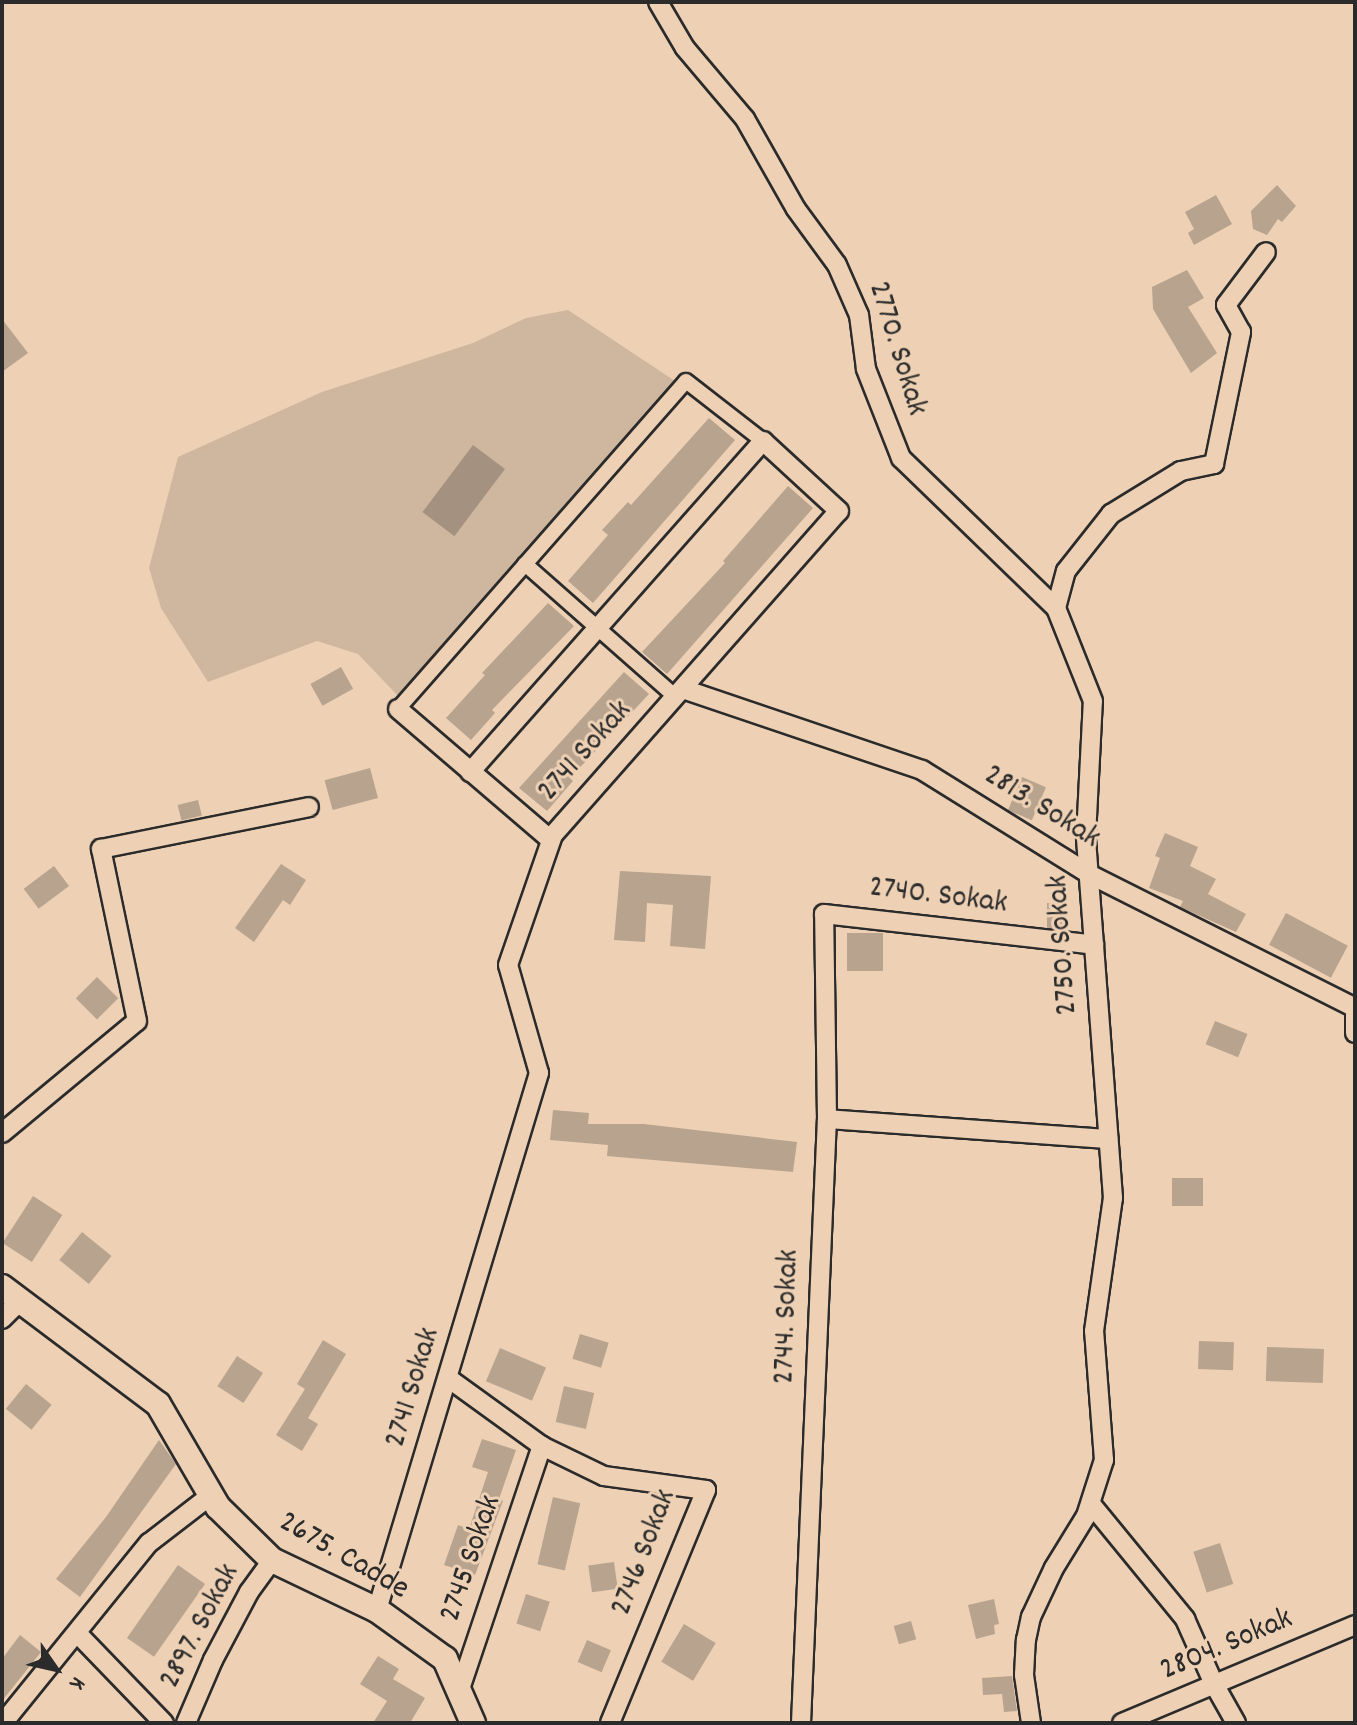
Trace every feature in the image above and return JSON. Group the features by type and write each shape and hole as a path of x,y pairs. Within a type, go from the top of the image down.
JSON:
{"street":[{"name":"2770. Sokak","path":"658,2 685,48 745,119 796,209 837,265 859,315 866,369 901,458 1056,608"},
{"path":"1056,608 1066,571 1111,514 1181,471 1214,464 1241,332 1226,305 1266,252"},
{"path":"470,772 763,441 686,381 398,709 470,772 551,840"},
{"name":"2741 Sokak","path":"377,1610 539,1073 508,965 551,840 839,511 763,441"},
{"path":"525,564 679,693"},
{"name":"2750. Sokak","path":"1031,1723 1024,1675 1031,1617 1091,1504 1104,1460 1094,1331 1113,1198 1086,837 1093,701 1056,608"},
{"name":"2813. Sokak","path":"679,693 922,770 1089,874 1355,1008"},
{"path":"2,1133 137,1021 101,849 309,807"},
{"name":"2740. Sokak","path":"824,914 1094,945"},
{"name":"2744. Sokak","path":"801,1723 827,1119 824,914"},
{"path":"1355,1008 1355,1033"},
{"path":"827,1119 1108,1139"},
{"name":"2675. Cadde","path":"8,1303 158,1404 218,1507 272,1560 377,1610 445,1659 473,1723"},
{"name":"2746 Sokak","path":"448,1378 542,1446 604,1476 706,1490 610,1723"},
{"name":"2745 Sokak","path":"459,1692 542,1446"},
{"path":"3,1723 149,1543 211,1495"},
{"path":"1091,1504 1185,1619 1214,1684 1236,1723"},
{"name":"2897. Sokak","path":"186,1723 220,1646 249,1592 272,1560"},
{"name":"2804. Sokak","path":"1122,1723 1355,1625"},
{"path":"77,1633 164,1723"}],"shaded area":[{"path":"568,310 675,381 400,698 358,654 317,641 208,682 161,608 149,568 178,457 322,392 473,343 526,318"},
{"path":"473,445 505,469 454,536 422,512"}],"building":[{"path":"1277,185 1296,206 1282,222 1278,219 1267,235 1253,229 1251,211"},
{"path":"1216,195 1232,224 1194,245 1188,233 1194,229 1185,212"},
{"path":"1187,270 1204,298 1188,307 1217,353 1191,373 1153,309 1152,287"},
{"path":"2,319 28,353 2,372"},
{"path":"709,418 735,440 593,603 568,581 608,535 602,530 628,502 631,505"},
{"path":"788,486 813,508 667,674 642,652 725,563 723,561"},
{"path":"548,603 574,626 492,710 495,713 471,740 446,718 485,675 482,673"},
{"path":"341,667 353,689 323,706 310,684"},
{"path":"624,672 649,694 570,778 573,781 547,811 519,788"},
{"path":"370,768 378,798 333,810 325,780"},
{"path":"1022,777 1046,787 1032,820 1008,810"},
{"path":"198,800 202,816 181,821 178,805"},
{"path":"1165,833 1198,847 1190,866 1216,879 1208,894 1246,914 1236,932 1180,907 1183,901 1149,888 1160,858 1155,856"},
{"path":"281,864 306,880 290,905 283,900 254,942 235,928"},
{"path":"54,866 69,886 39,909 24,889"},
{"path":"620,871 711,876 705,949 670,946 673,905 647,903 645,942 614,940"},
{"path":"1047,903 1066,903 1066,928 1047,928"},
{"path":"1286,913 1348,946 1331,978 1269,945"},
{"path":"847,933 883,933 883,971 847,971"},
{"path":"97,977 118,998 97,1019 76,998"},
{"path":"1215,1021 1247,1034 1238,1057 1206,1044"},
{"path":"553,1110 589,1113 588,1124 644,1124 797,1142 793,1172 607,1156 608,1145 550,1140"},
{"path":"1172,1178 1203,1178 1203,1206 1172,1206"},
{"path":"33,1196 62,1215 32,1262 3,1243"},
{"path":"82,1232 112,1256 89,1284 59,1260"},
{"path":"580,1334 609,1343 601,1368 572,1359"},
{"path":"323,1340 346,1354 308,1418 318,1424 302,1451 276,1435 305,1389 297,1384"},
{"path":"1199,1341 1234,1342 1233,1370 1198,1369"},
{"path":"1267,1347 1324,1349 1323,1383 1266,1381"},
{"path":"500,1348 546,1368 532,1401 486,1381"},
{"path":"237,1356 263,1373 243,1403 217,1386"},
{"path":"26,1384 52,1405 32,1430 6,1409"},
{"path":"564,1386 594,1393 586,1429 556,1422"},
{"path":"482,1439 516,1450 499,1499 503,1501 475,1575 444,1565 458,1525 469,1529 488,1472 472,1467"},
{"path":"159,1440 176,1464 80,1597 56,1579 106,1517"},
{"path":"553,1497 580,1503 565,1571 537,1564"},
{"path":"1220,1543 1233,1584 1207,1593 1193,1552"},
{"path":"614,1562 618,1589 592,1592 588,1566"},
{"path":"178,1565 205,1584 154,1657 127,1638"},
{"path":"526,1594 550,1602 540,1631 516,1623"},
{"path":"994,1599 999,1624 994,1625 995,1634 976,1639 968,1605"},
{"path":"911,1621 916,1639 899,1644 894,1626"},
{"path":"684,1624 716,1643 693,1681 661,1662"},
{"path":"20,1635 41,1652 2,1701 2,1659"},
{"path":"587,1640 611,1650 602,1672 578,1662"},
{"path":"378,1656 399,1669 393,1679 425,1698 410,1723 373,1723 387,1701 360,1684"},
{"path":"1012,1676 1017,1711 1004,1712 1002,1694 983,1695 982,1678"}]}
